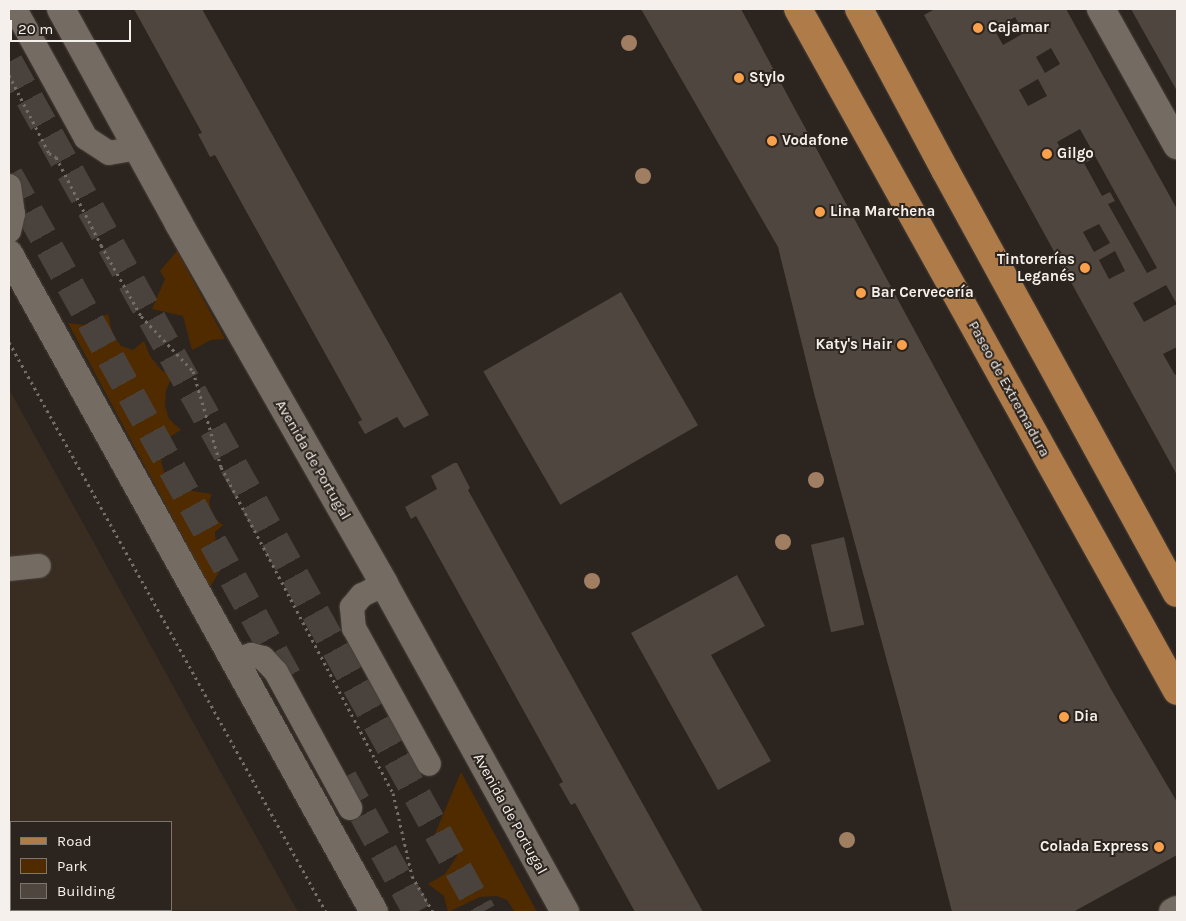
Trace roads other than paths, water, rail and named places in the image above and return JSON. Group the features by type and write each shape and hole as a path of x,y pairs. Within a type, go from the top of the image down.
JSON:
{"main road":[{"name":"Paseo de Extremadura","path":"798,9 1177,691"},
{"path":"860,9 954,187 1177,593"}],"street":[{"name":"Avenida de Portugal","path":"61,9 137,148 384,584 565,912"},
{"path":"1101,9 1177,145"},
{"path":"9,254 374,912"},
{"path":"1173,912 1177,910"}],"lane":[{"path":"14,9 86,138 110,153 137,148"},
{"path":"9,186 13,214 9,230"},
{"path":"9,569 39,566"},
{"path":"384,584 362,595 352,607 354,628 430,764"},
{"path":"235,661 251,655 263,658 276,672 350,808"}],"tunnel":[{"path":"9,62 482,912"},
{"path":"9,175 291,683"},
{"path":"343,778 417,912"}],"place":[{"name":"Cajamar","path":"978,28"},
{"name":"Stylo","path":"739,78"},
{"name":"Vodafone","path":"772,141"},
{"name":"Gilgo","path":"1047,154"},
{"name":"Lina Marchena","path":"820,212"},
{"name":"Tintorerías Leganés","path":"1085,268"},
{"name":"Bar Cervecería","path":"861,293"},
{"name":"Katy's Hair","path":"902,345"},
{"name":"Dia","path":"1064,717"},
{"name":"Colada Express","path":"1159,847"}]}
